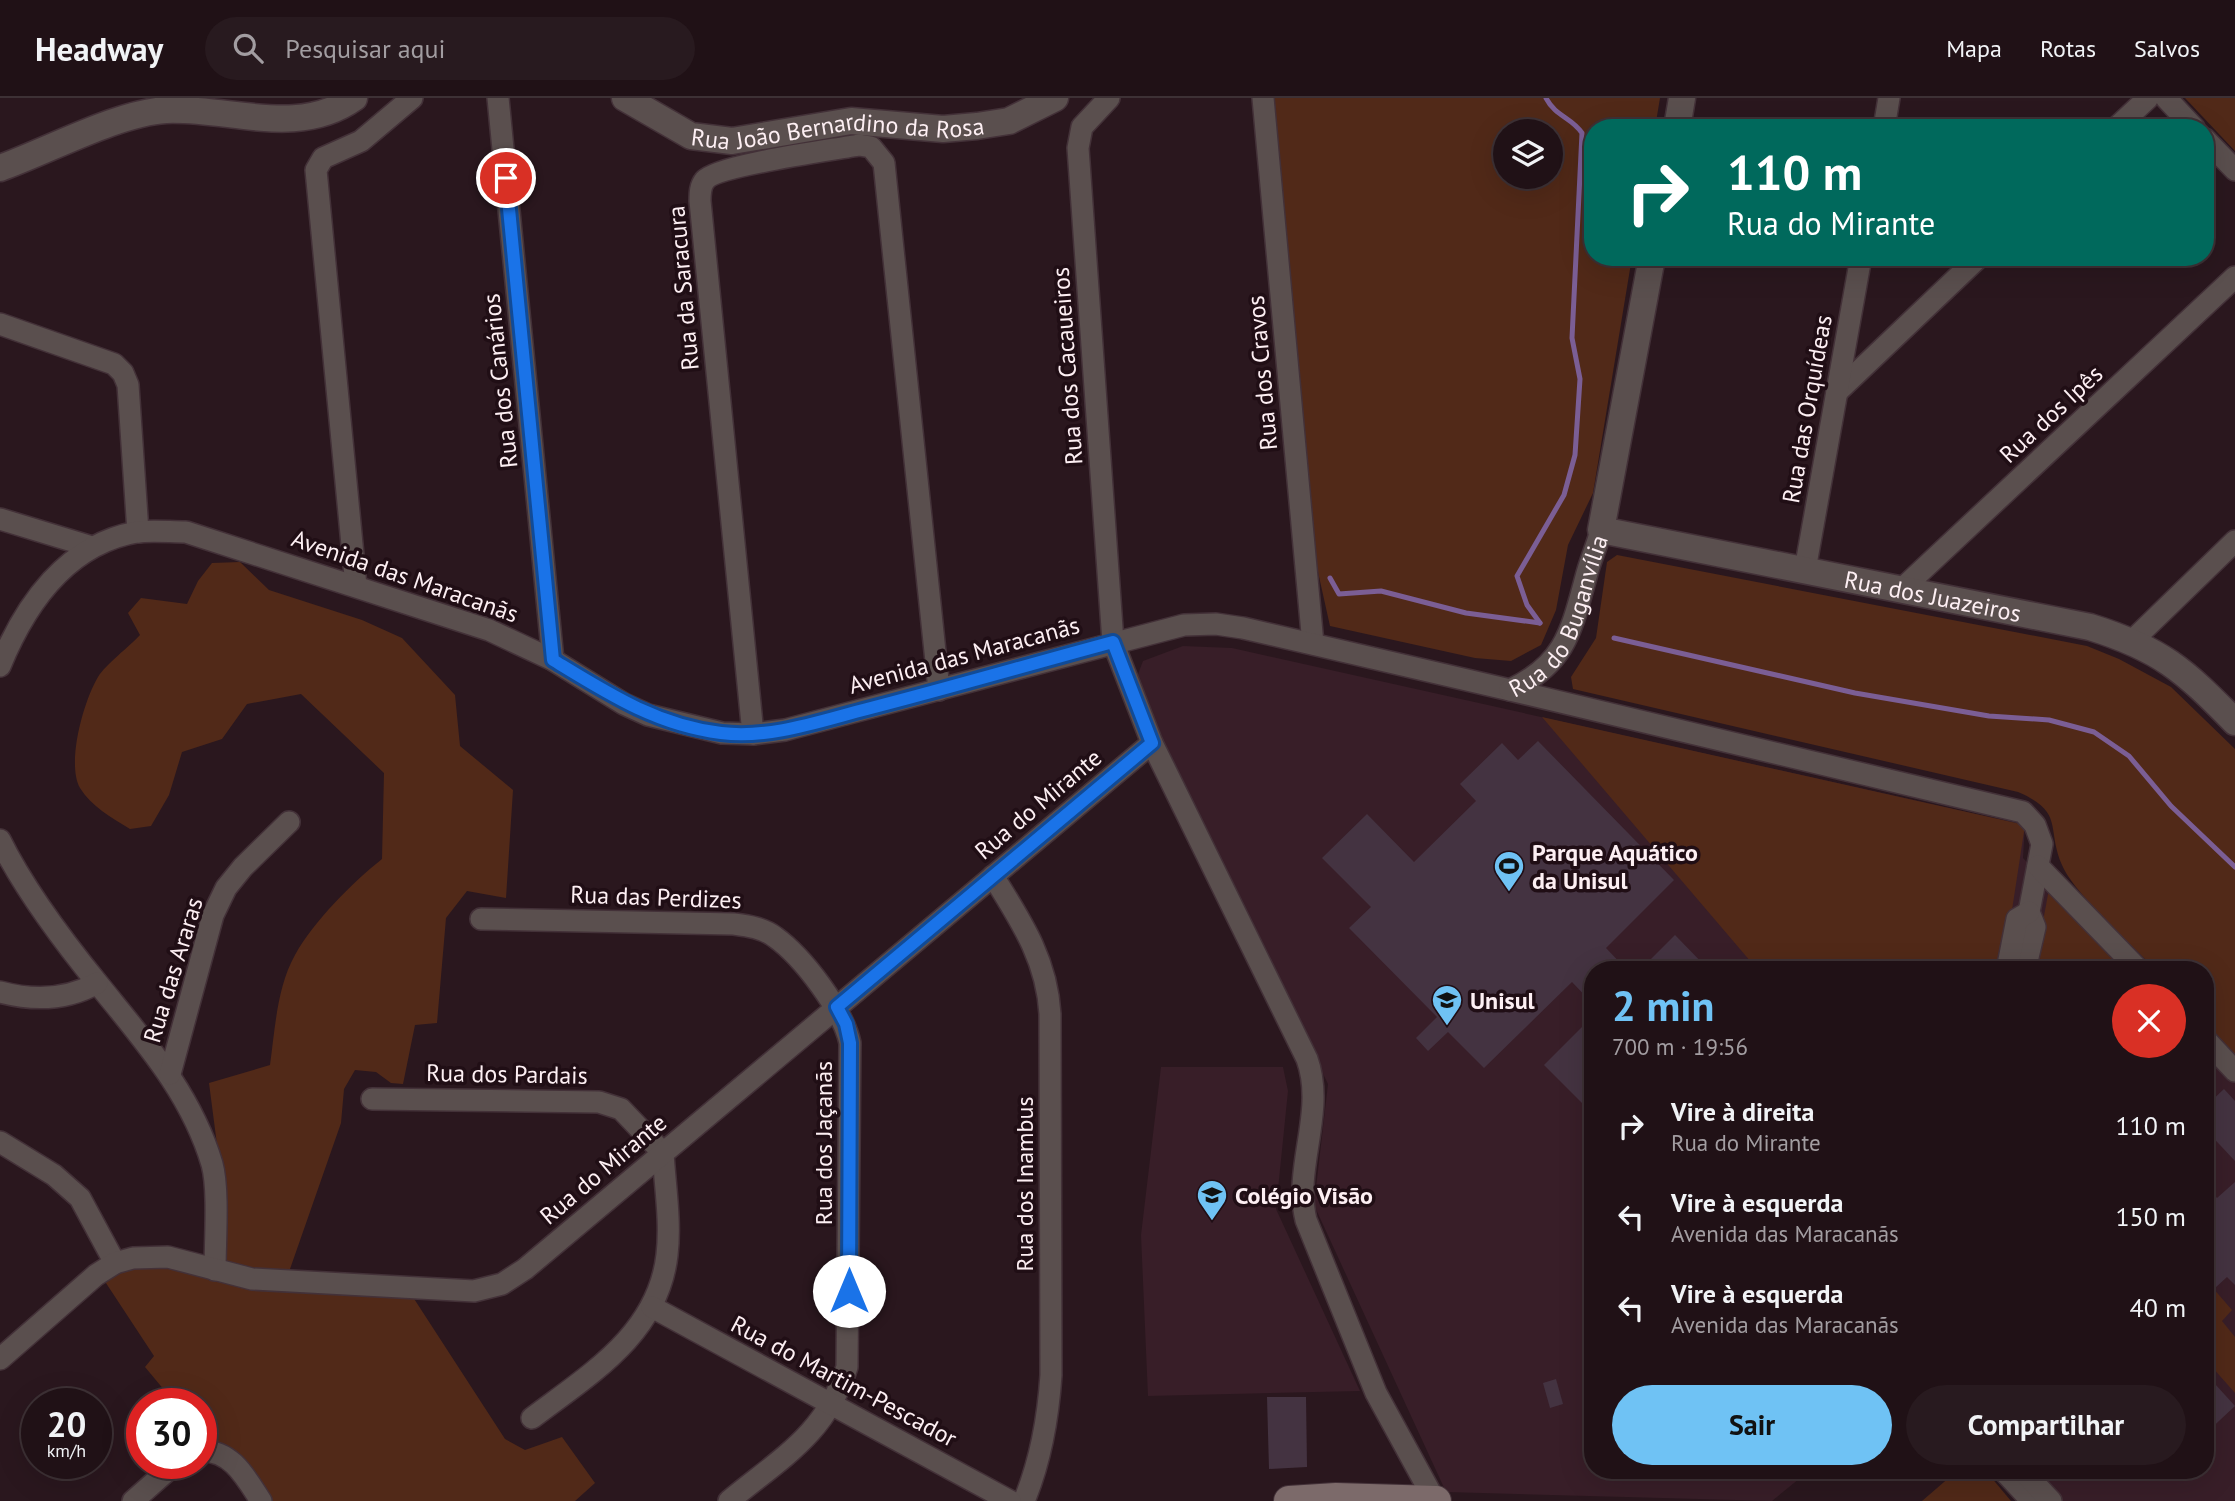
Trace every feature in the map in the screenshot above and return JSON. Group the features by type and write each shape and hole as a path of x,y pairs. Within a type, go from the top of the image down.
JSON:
{"main road":[{"path":"1289,1501 1336,1498 1436,1501"}],"street":[{"path":"0,168 133,117 164,110 268,108 302,118 329,112 354,98"},
{"path":"356,586 316,170 323,158 361,141 412,98"},
{"name":"Rua dos Canários","path":"498,98 553,660"},
{"name":"Rua João Bernardino da Rosa","path":"625,98 691,136 732,141 851,121 943,129 977,126 1009,121 1055,98"},
{"name":"Rua dos Cacaueiros","path":"1109,98 1082,127 1078,148 1113,642"},
{"name":"Rua dos Cravos","path":"1263,98 1313,644"},
{"path":"1678,119 1682,98"},
{"path":"1886,119 1889,98"},
{"path":"2126,119 2148,98"},
{"path":"2166,98 2186,119"},
{"name":"Rua da Saracura","path":"753,734 700,190 705,180 726,169 859,145 871,147 884,163 939,690"},
{"path":"2214,148 2235,170"},
{"name":"Rua do Buganvília","path":"1113,642 1184,625 1216,624 1510,690 1534,678 1559,653 1574,622 1601,530 1651,266"},
{"name":"Rua das Orquídeas","path":"1805,570 1859,266"},
{"path":"1837,392 1970,266"},
{"name":"Rua dos Ipês","path":"1902,589 2235,277"},
{"path":"0,324 114,364 123,373 128,385 138,532"},
{"path":"0,519 92,547"},
{"name":"Rua dos Juazeiros","path":"1601,530 2090,627 2133,640 2191,677 2235,722"},
{"name":"Avenida das Maracanãs","path":"0,666 41,592 66,564 92,547 138,532 186,532 207,537 489,630 553,660 624,704 649,715 722,733 753,734 785,730 1113,642 1152,743 1307,1059 1314,1094 1302,1194 1306,1220 1376,1393 1436,1501"},
{"path":"2133,640 2235,541"},
{"path":"1510,690 2023,811 2035,825 2042,844 2029,912 2035,927 2027,961"},
{"name":"Rua do Mirante","path":"0,1359 96,1275 115,1263 150,1255 168,1257 252,1279 486,1290 525,1269 1152,743"},
{"name":"Rua das Araras","path":"170,1074 212,915 226,888 243,867 289,822"},
{"path":"0,840 26,886 97,983 170,1074 190,1108 213,1167 215,1270"},
{"path":"2038,866 2130,961"},
{"name":"Rua dos Inambus","path":"993,876 1038,953 1049,1003 1051,1375 1049,1409 1039,1463 1024,1501"},
{"path":"2009,961 2017,919 2029,912"},
{"name":"Rua das Perdizes","path":"481,919 734,923 759,928 785,946 837,1007"},
{"path":"0,992 60,999 76,995 97,983"},
{"name":"Rua dos Jaçanãs","path":"729,1501 814,1430 833,1404 847,1367 850,1043 846,1024 837,1007"},
{"path":"2214,1048 2235,1070"},
{"name":"Rua dos Pardais","path":"372,1099 599,1102 621,1110 663,1153"},
{"path":"2,1147 54,1175 80,1198 115,1263"},
{"path":"532,1418 622,1347 642,1325 652,1307 667,1255 663,1153"},
{"name":"Rua do Martim-Pescador","path":"652,1307 1010,1501"},
{"path":"217,1454 230,1460 261,1501"},
{"path":"133,1501 158,1479"},
{"path":"2011,1479 2032,1501"},
{"path":"2030,1479 2051,1501"}],"shaded area":[{"path":"1273,98 1660,98 1656,119 1584,119 1584,266 1631,266 1593,493 1568,545 1556,610 1541,645 1511,661 1475,658 1330,626 1314,554"},
{"path":"2185,98 2235,98 2235,151 2214,129 2214,119 2205,119"},
{"path":"1617,555 2087,646 2119,659 2171,687 2235,749 2235,1055 2214,1033 2214,961 2147,961 2090,903 2068,876 2057,852 2052,822 2033,799 2018,792 1573,689 1571,677 1596,638 1607,562"},
{"path":"240,562 269,590 362,620 402,638 455,695 460,746 513,790 506,898 467,891 446,918 437,1023 415,1025 403,1084 391,1083 376,1072 355,1070 344,1089 341,1123 290,1269 258,1272 221,1263 219,1160 209,1083 270,1065 280,994 295,955 334,903 382,859 384,773 301,694 247,704 222,739 182,752 169,795 151,826 130,829 96,806 80,788 75,763 82,716 98,677 140,635 128,613 141,598 187,604 198,581 212,563"},
{"name":"Unisul","path":"1183,646 1232,648 2025,825 2023,858 2122,961 1584,961 1584,1479 1799,1479 1772,1501 1446,1492 1314,1205 1328,1084 1135,682 1143,661"},
{"path":"1542,717 2025,825 2004,961 1750,961"},
{"path":"2049,889 2120,961 2036,961"},
{"path":"2214,1059 2235,1081 2235,1501 2059,1501 2038,1479 2214,1479"},
{"name":"Colégio Visão","path":"1161,1067 1283,1067 1288,1091 1276,1209 1360,1391 1148,1396 1141,1235"},
{"path":"133,1262 409,1291 505,1439 525,1450 562,1437 595,1483 575,1501 266,1501 217,1457 217,1388 162,1388 145,1367 154,1356 102,1277"},
{"path":"2214,1289 2232,1310 2222,1321 2235,1337 2235,1393 2214,1369"},
{"path":"1948,1479 1993,1479 2011,1501 1922,1501"}],"building":[{"name":"Parque Aquático da Unisul","path":"1538,741 1674,880 1606,948 1618,961 1584,961 1584,995 1572,982 1484,1068 1448,1032 1428,1051 1416,1038 1437,1017 1349,928 1371,907 1322,858 1367,814 1414,862 1476,801 1460,784 1502,743 1518,760"},
{"path":"1675,935 1700,961 1649,961"},
{"path":"1584,1025 1584,1105 1544,1065"},
{"path":"2224,1089 2235,1101 2235,1161 2214,1139 2214,1098"},
{"path":"2235,1182 2235,1285 2227,1277 2215,1288 2214,1195 2217,1198"},
{"path":"1556,1379 1563,1404 1550,1408 1543,1383"},
{"path":"2214,1383 2235,1406 2214,1426"},
{"path":"1267,1397 1306,1397 1307,1467 1269,1469"}],"waterway":[{"path":"1540,623 1527,605 1517,576 1564,495 1575,455 1580,379 1572,338 1582,133 1554,109 1546,98"},
{"path":"1330,578 1339,594 1381,591 1466,613 1540,623"},
{"path":"1614,638 1855,693 1989,716 2049,720 2094,732 2129,756 2171,806 2235,867"}],"place":[{"name":"Parque Aquático da Unisul","path":"1509,893"},
{"name":"Unisul","path":"1447,1027"},
{"name":"Colégio Visão","path":"1212,1222"}],"route":[{"path":"506,178 553,660 624,704 649,715 683,726 722,733 753,734 785,730 1113,642 1152,743 837,1007 846,1024 850,1043 849,1291"}]}
